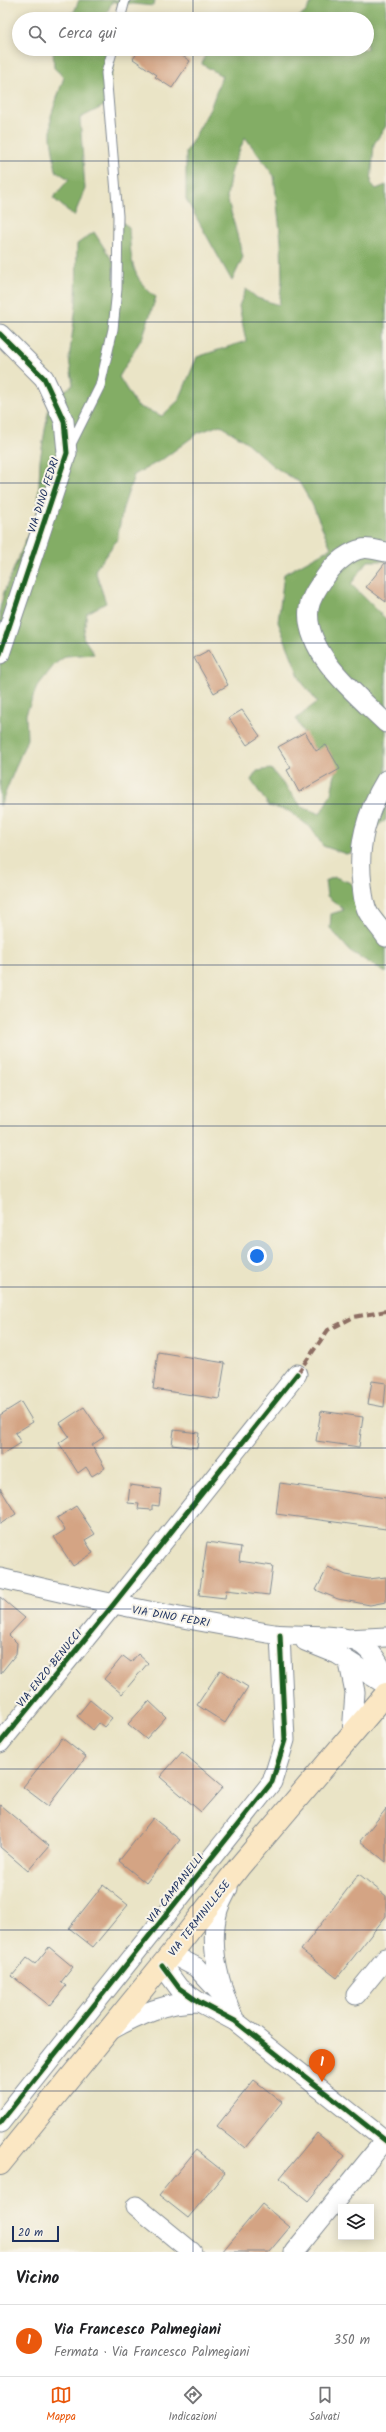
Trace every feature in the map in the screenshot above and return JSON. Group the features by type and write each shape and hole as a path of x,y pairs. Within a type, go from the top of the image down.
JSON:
{"main road":[{"name":"VIA TERMINILLESE","path":"0,2164 167,1960 239,1867 386,1694"}],"street":[{"name":"VIA DINO FEDRI","path":"0,334 44,378 64,421 67,453 0,654"},
{"path":"386,552 362,548 334,564 316,590 309,607 311,630 319,650 344,682 386,723"},
{"path":"386,780 372,803 362,834 359,865 363,897 369,914 386,937"},
{"name":"VIA ENZO BENUCCI","path":"0,1743 113,1605 297,1374"},
{"name":"VIA DINO FEDRI","path":"0,1578 113,1605 288,1636 337,1654 386,1685"},
{"name":"VIA DINO FEDRI","path":"288,1636 316,1635 360,1644 377,1658 386,1677"},
{"name":"VIA CAMPANELLI","path":"0,2123 272,1782 284,1740 288,1636"},
{"name":"VIA DINO FEDRI","path":"346,1640 386,1637"},
{"path":"349,1663 355,1692 352,1734"},
{"path":"235,2021 224,1997 218,1970 216,1926 218,1910 239,1867"},
{"path":"356,1995 386,1958"},
{"path":"167,1960 196,1967 224,1997"},
{"path":"167,1960 180,1988 199,2002 235,2021 386,2140 294,2252"},
{"path":"105,2034 136,2016 159,2007 181,2002 199,2002"},
{"path":"136,2206 192,2252"}],"lane":[{"path":"122,12 125,0"},
{"path":"67,453 100,386 113,329 117,289 118,216 106,73 111,56"}],"green space":[{"path":"79,0 155,0 154,6 112,2 107,12 74,12"},
{"path":"313,0 386,0 386,126 374,144 371,183 376,189 386,185 386,561 368,561 351,584 386,619 386,820 376,827 356,851 346,854 323,846 311,828 289,811 269,806 251,780 257,771 271,769 302,807 320,814 331,794 336,769 308,741 296,719 317,702 301,681 278,622 284,574 331,548 312,504 299,482 273,466 245,441 220,425 198,433 163,459 134,475 123,508 117,540 95,570 106,603 87,613 83,637 94,654 66,656 55,664 37,687 26,714 27,739 0,806 0,609 4,592 38,511 40,460 50,400 73,385 69,359 76,306 77,244 94,232 114,263 119,220 129,227 130,248 137,274 147,290 156,297 143,336 119,377 137,406 162,416 179,400 197,357 246,341 239,306 246,289 257,298 279,305 282,281 281,241 274,176 245,137 231,171 227,197 243,257 232,281 186,199 186,152 210,109 222,76 202,64 205,56 374,56 374,12 306,12"},
{"path":"53,56 112,56 113,63 106,105 80,118 85,189 74,216 53,198 69,179 56,171 51,138 51,116 64,77 54,68"},
{"path":"335,877 351,883 386,918 386,973 350,951 330,928 331,914 344,910 327,896 325,881"}],"building":[{"path":"135,56 182,56 190,61 172,88 155,77 157,75 133,59"},
{"path":"386,563 386,602 366,587"},
{"path":"209,650 228,685 214,693 194,658"},
{"path":"242,710 260,736 247,745 229,718"},
{"path":"305,732 316,751 326,745 340,769 299,792 287,770 291,768 278,747"},
{"path":"158,1352 225,1363 219,1399 153,1389"},
{"path":"372,1381 386,1383 384,1407 368,1404"},
{"path":"21,1402 33,1422 15,1433 21,1443 0,1456 0,1415"},
{"path":"84,1407 104,1437 92,1445 105,1468 92,1476 86,1467 78,1473 59,1443 69,1436 60,1423"},
{"path":"321,1411 363,1417 359,1447 316,1441"},
{"path":"174,1430 199,1433 197,1448 172,1445"},
{"path":"280,1483 386,1498 386,1529 276,1514"},
{"path":"130,1485 161,1489 159,1506 152,1505 152,1510 138,1509 139,1504 128,1503"},
{"path":"0,1488 16,1514 0,1524"},
{"path":"76,1506 95,1534 85,1540 93,1553 73,1566 54,1537 65,1530 57,1518"},
{"path":"207,1542 241,1547 239,1561 273,1566 269,1595 226,1590 225,1598 199,1595"},
{"path":"328,1567 346,1575 369,1579 386,1577 386,1602 370,1605 338,1599 316,1590"},
{"path":"0,1597 25,1618 9,1635 17,1643 16,1654 0,1674"},
{"path":"138,1654 148,1663 122,1694 104,1679 123,1656 131,1662"},
{"path":"220,1670 248,1687 225,1723 197,1705"},
{"path":"90,1700 112,1718 104,1727 99,1723 93,1730 77,1716"},
{"path":"149,1701 166,1717 146,1739 128,1724"},
{"path":"62,1738 86,1757 48,1806 23,1787"},
{"path":"182,1752 223,1787 201,1812 160,1777"},
{"path":"0,1805 49,1846 28,1871 0,1847"},
{"path":"386,1809 386,1862 360,1841"},
{"path":"153,1818 180,1840 146,1883 119,1861"},
{"path":"359,1874 386,1896 386,1916 337,1978 301,1950"},
{"path":"103,1885 128,1905 93,1947 69,1928"},
{"path":"49,1947 73,1967 61,1982 66,1986 50,2006 12,1976 27,1958 35,1964"},
{"path":"254,2080 282,2102 245,2148 217,2126"},
{"path":"317,2133 345,2156 308,2201 280,2178"},
{"path":"196,2150 225,2173 188,2218 159,2195"},
{"path":"262,2204 290,2227 269,2252 222,2252"}],"marked path":[{"path":"297,1374 328,1330 354,1317 386,1311"}],"cycle path":[{"path":"0,334 44,378 64,421 67,453 0,654"},
{"path":"0,1743 113,1605 297,1374"},
{"path":"0,2123 272,1782 285,1740 280,1635"},
{"path":"162,1965 179,1988 199,2002 235,2021 386,2141"}],"place":[{"name":"Via Francesco Palmegiani","path":"322,2082"}]}
